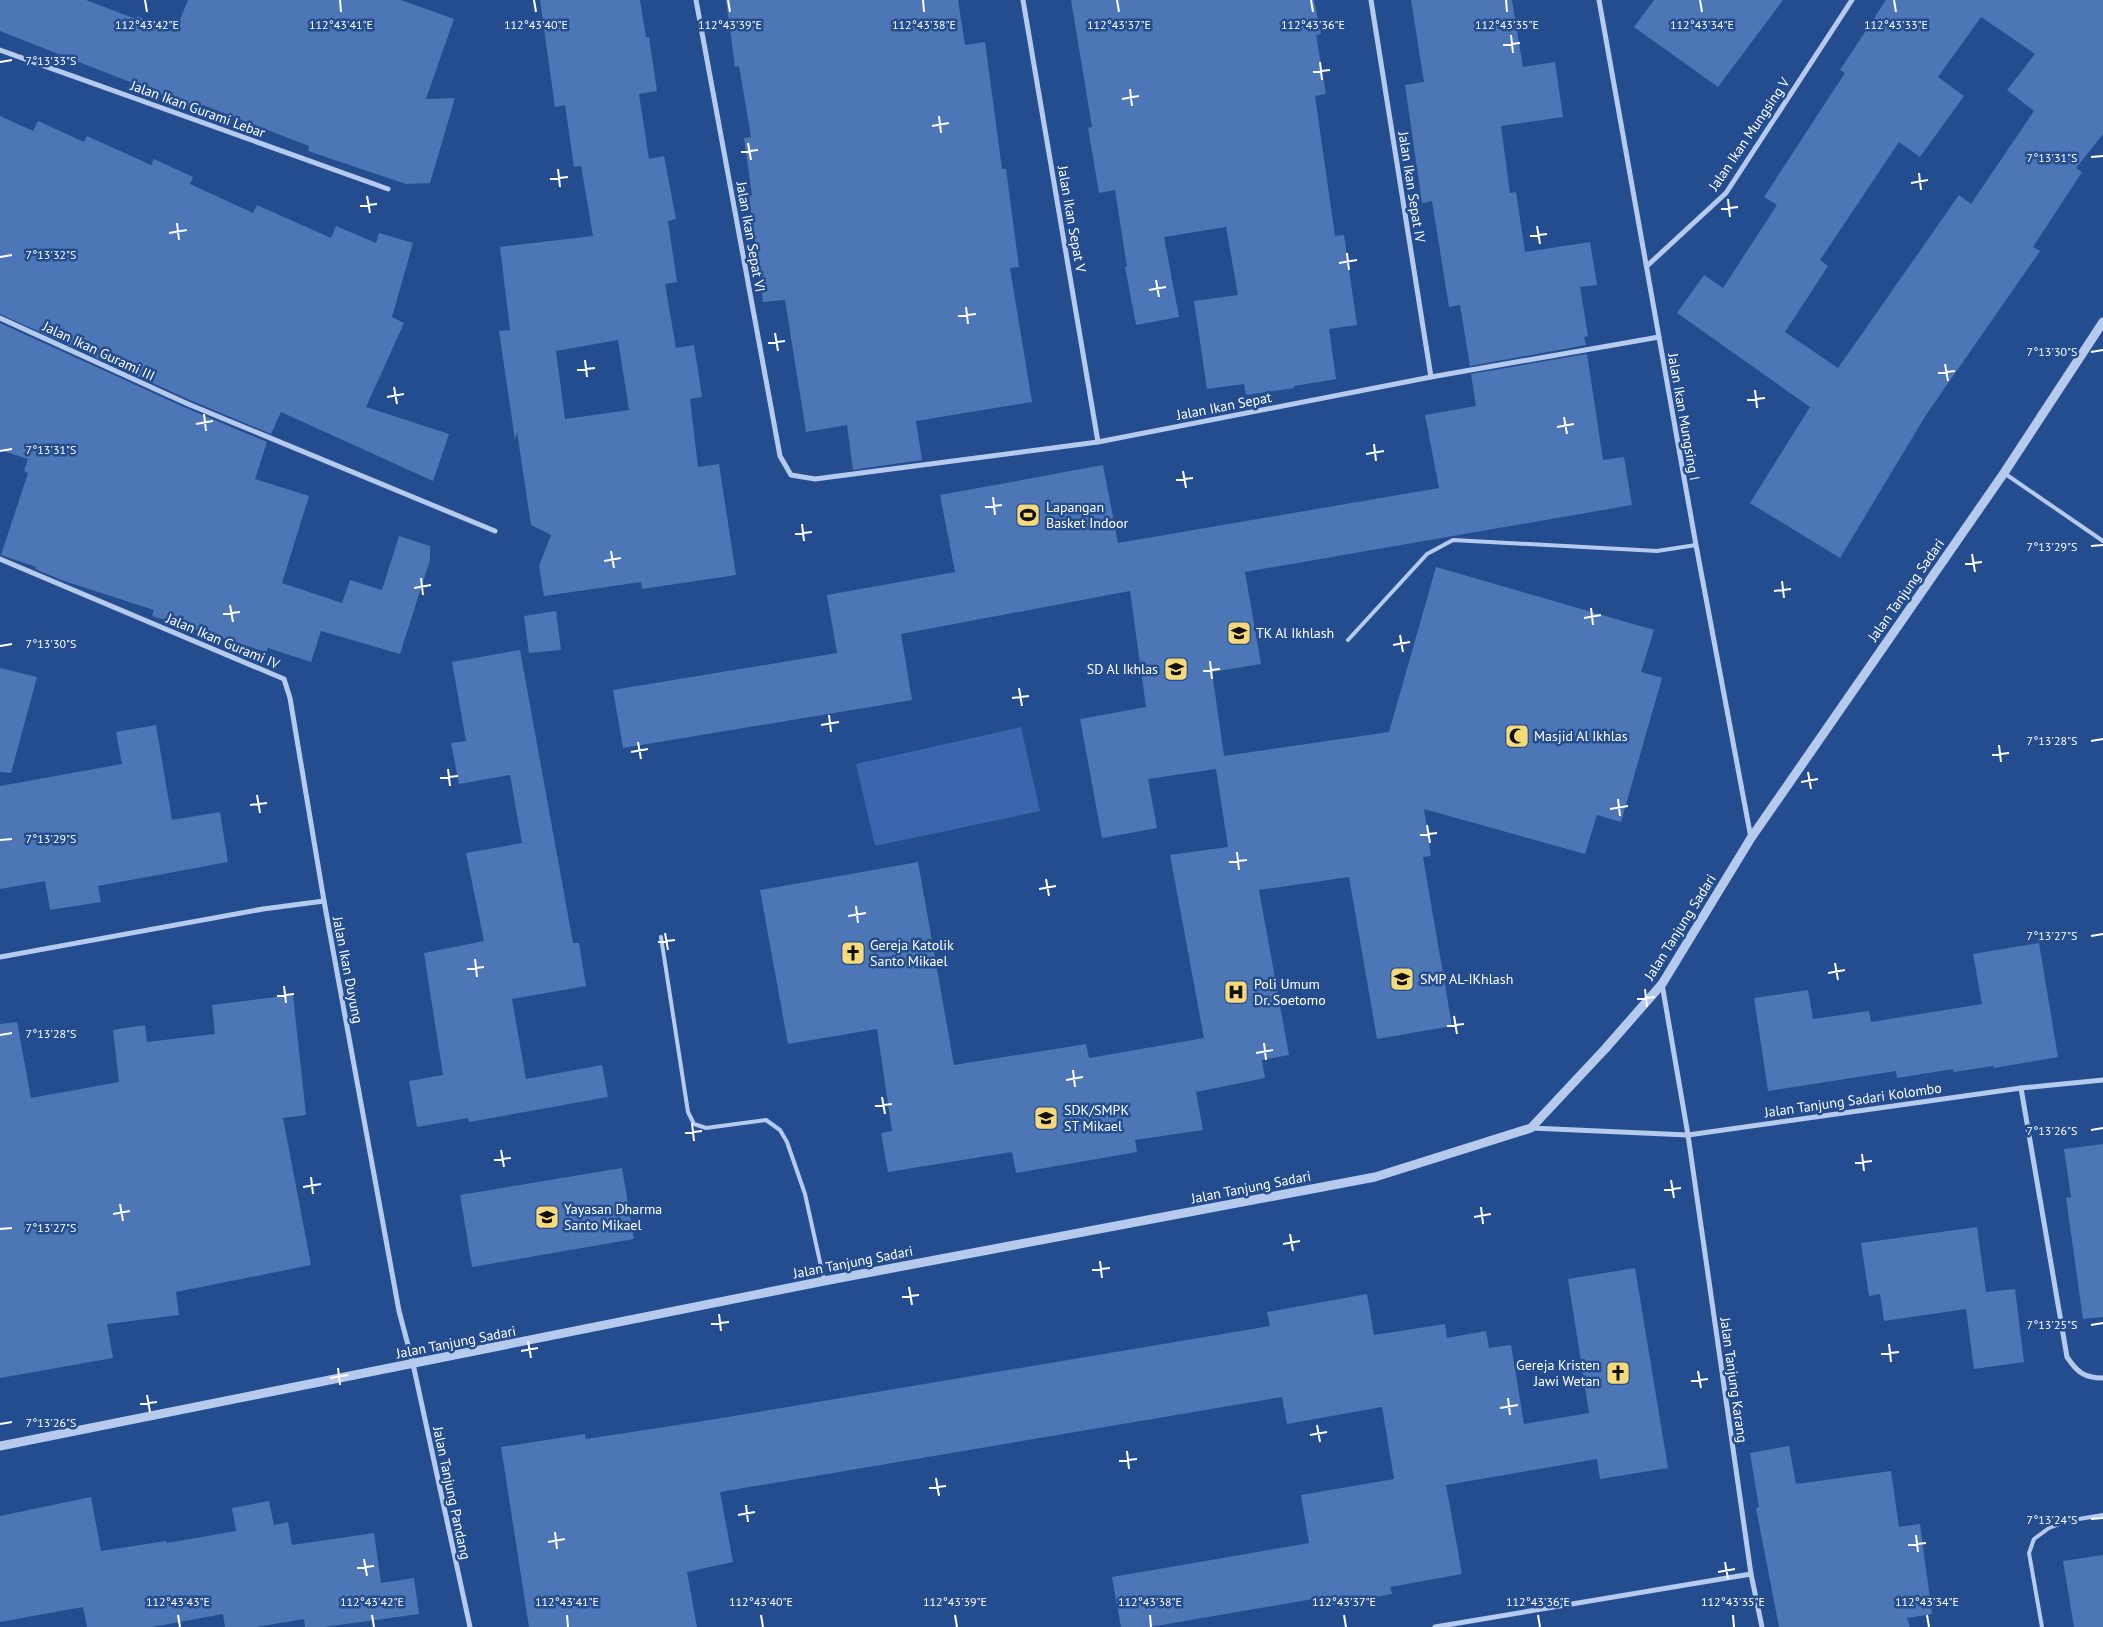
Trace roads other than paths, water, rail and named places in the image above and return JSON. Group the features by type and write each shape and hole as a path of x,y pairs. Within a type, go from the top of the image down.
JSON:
{"street":[{"name":"Jalan Ikan Sepat VI","path":"696,0 780,456 791,475"},
{"name":"Jalan Ikan Sepat V","path":"1023,0 1098,442"},
{"name":"Jalan Ikan Sepat IV","path":"1371,0 1431,377"},
{"name":"Jalan Ikan Mungsing I","path":"1599,0 1658,337 1751,838"},
{"name":"Jalan Ikan Mungsing V","path":"1647,266 1726,193 1852,0"},
{"name":"Jalan Ikan Gurami Lebar","path":"0,50 388,189"},
{"name":"Jalan Ikan Gurami III","path":"0,318 188,404 495,531"},
{"name":"Jalan Tanjung Sadari","path":"0,1446 824,1281 1375,1178 1531,1128 1605,1049 1662,984 1751,838 2004,473 2103,322"},
{"name":"Jalan Ikan Sepat","path":"791,475 815,479 1098,442 1431,377 1658,337"},
{"name":"Jalan Ikan Gurami IV","path":"0,558 284,679 290,698 324,901"},
{"name":"Jalan Ikan Duyung","path":"0,956 263,909 324,901 397,1301 413,1364"},
{"name":"Jalan Tanjung Karang","path":"1662,984 1688,1135 1751,1574 1762,1627"},
{"name":"Jalan Tanjung Sadari Kolombo","path":"1688,1135 2022,1088 2103,1080"},
{"path":"2022,1088 2067,1357 2077,1371 2092,1378 2103,1378"},
{"path":"1531,1128 1688,1135"},
{"name":"Jalan Tanjung Pandang","path":"413,1364 470,1627"},
{"path":"1435,1627 1751,1574"}],"lane":[{"path":"2004,473 2103,541"},
{"path":"1348,640 1428,554 1453,540 1657,551 1696,545"},
{"path":"661,937 688,1112 694,1124 706,1128 766,1120 780,1130 787,1142 805,1194 824,1281"},
{"path":"2042,1627 2029,1553 2034,1539 2049,1528 2067,1521 2103,1515"}],"place":[{"name":"Lapangan Basket Indoor","path":"1028,515"},
{"name":"TK Al Ikhlash","path":"1239,633"},
{"name":"SD Al Ikhlas","path":"1176,669"},
{"name":"Masjid Al Ikhlas","path":"1517,736"},
{"name":"Gereja Katolik Santo Mikael","path":"853,953"},
{"name":"SMP AL-IKhlash","path":"1402,979"},
{"name":"Poli Umum Dr. Soetomo","path":"1236,992"},
{"name":"SDK/SMPK ST Mikael","path":"1046,1118"},
{"name":"Yayasan Dharma Santo Mikael","path":"547,1217"},
{"name":"Gereja Kristen Jawi Wetan","path":"1618,1373"}]}
